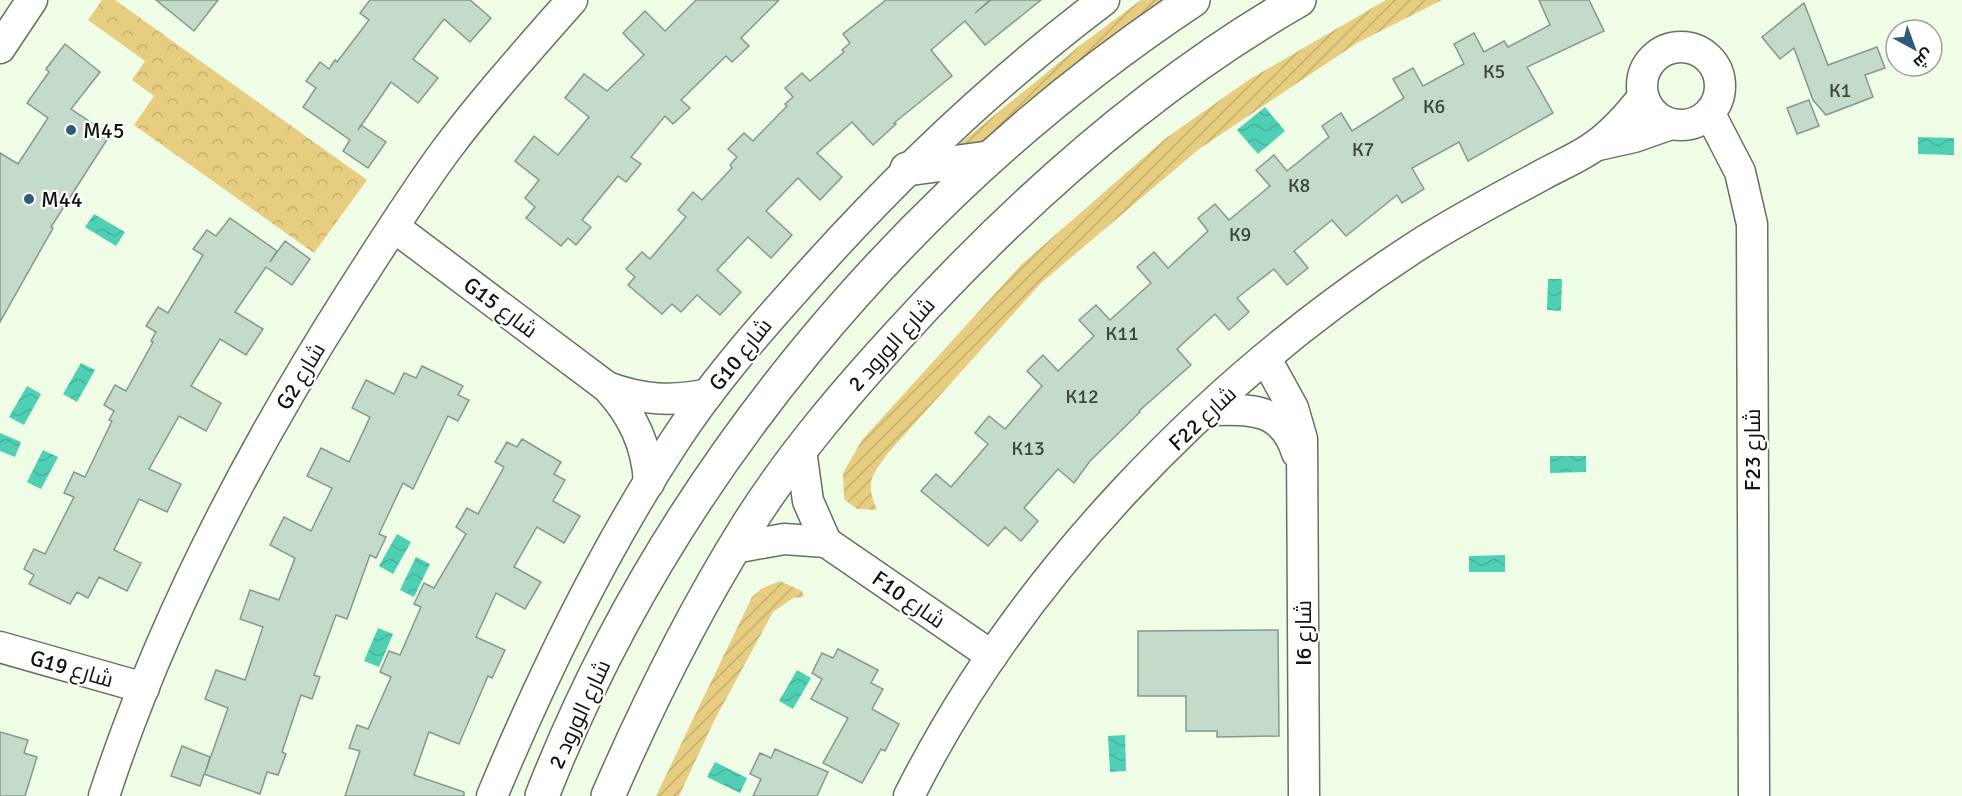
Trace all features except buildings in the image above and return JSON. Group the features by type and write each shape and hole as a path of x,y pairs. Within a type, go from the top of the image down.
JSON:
{"street":[{"path":"0,48 32,0"},
{"name":"G2 شارع","path":"104,796 144,688 175,614 245,473 323,337 419,188 474,114 572,0"},
{"name":"G10 شارع","path":"492,796 558,650 674,440 708,394 763,325 834,245 907,169 979,101 1104,0"},
{"name":"شارع الورود 2","path":"542,796 580,709 652,567 712,476 824,329 904,242 988,158 1085,78 1192,0"},
{"name":"شارع الورود 2","path":"608,796 670,664 734,548 823,420 941,288 1062,171 1194,67 1299,0"},
{"path":"1671,124 1653,114 1643,97 1643,78 1653,59 1672,48 1695,49 1713,62 1721,83 1720,94 1710,114"},
{"name":"F22 شارع","path":"909,796 992,656 1031,603 1116,503 1209,410 1266,359 1329,308 1412,249 1595,146 1621,123 1643,97"},
{"name":"F22 شارع","path":"1595,146 1634,137 1671,124 1691,124 1710,114"},
{"name":"F23 شارع","path":"1710,114 1740,172 1752,224 1754,796"},
{"path":"907,169 988,158"},
{"name":"G15 شارع","path":"394,227 607,387 621,402 641,440 648,461 649,483"},
{"name":"I6 شارع","path":"1266,359 1299,423 1303,455 1304,796"},
{"name":"G15 شارع","path":"607,387 647,399 684,399 708,394"},
{"name":"I6 شارع","path":"1209,410 1249,410 1270,416 1290,436 1302,471"},
{"path":"734,548 784,539 826,542 808,501 801,450"},
{"name":"F10 شارع","path":"826,542 992,656"},
{"name":"G19 شارع","path":"0,647 144,688"}],"green space":[{"path":"102,0 115,0 367,180 314,253 134,125 154,96 132,80 145,61 88,20"},
{"path":"1141,0 1167,0 989,138 977,144 958,145 1078,47"},
{"path":"1386,0 1442,0 1357,43 1199,149 1041,283 888,453 877,468 872,480 871,492 877,510 857,509 844,499 843,473 862,440 1021,265 1166,138 1250,79"},
{"path":"780,581 802,591 804,597 793,598 773,612 714,721 679,796 656,796 752,597 763,588"}],"water":[{"path":"1265,107 1285,131 1258,154 1237,130"},
{"path":"1918,137 1954,138 1954,155 1918,154"},
{"path":"94,214 125,232 116,246 85,227"},
{"path":"1548,279 1562,279 1561,311 1547,310"},
{"path":"81,363 95,370 77,402 63,394"},
{"path":"27,386 41,394 24,425 9,417"},
{"path":"0,433 21,442 15,457 0,451"},
{"path":"43,450 58,457 41,489 27,482"},
{"path":"1550,456 1586,456 1586,472 1550,473"},
{"path":"397,534 411,542 393,574 379,566"},
{"path":"1505,555 1505,572 1469,572 1469,556"},
{"path":"416,557 430,564 414,597 400,590"},
{"path":"378,628 393,634 379,667 364,661"},
{"path":"797,670 811,678 793,709 779,701"},
{"path":"1125,735 1126,771 1110,772 1108,736"},
{"path":"715,762 747,778 740,793 707,777"}],"place":[{"name":"M45","path":"71,130"},
{"name":"M44","path":"29,199"}]}
